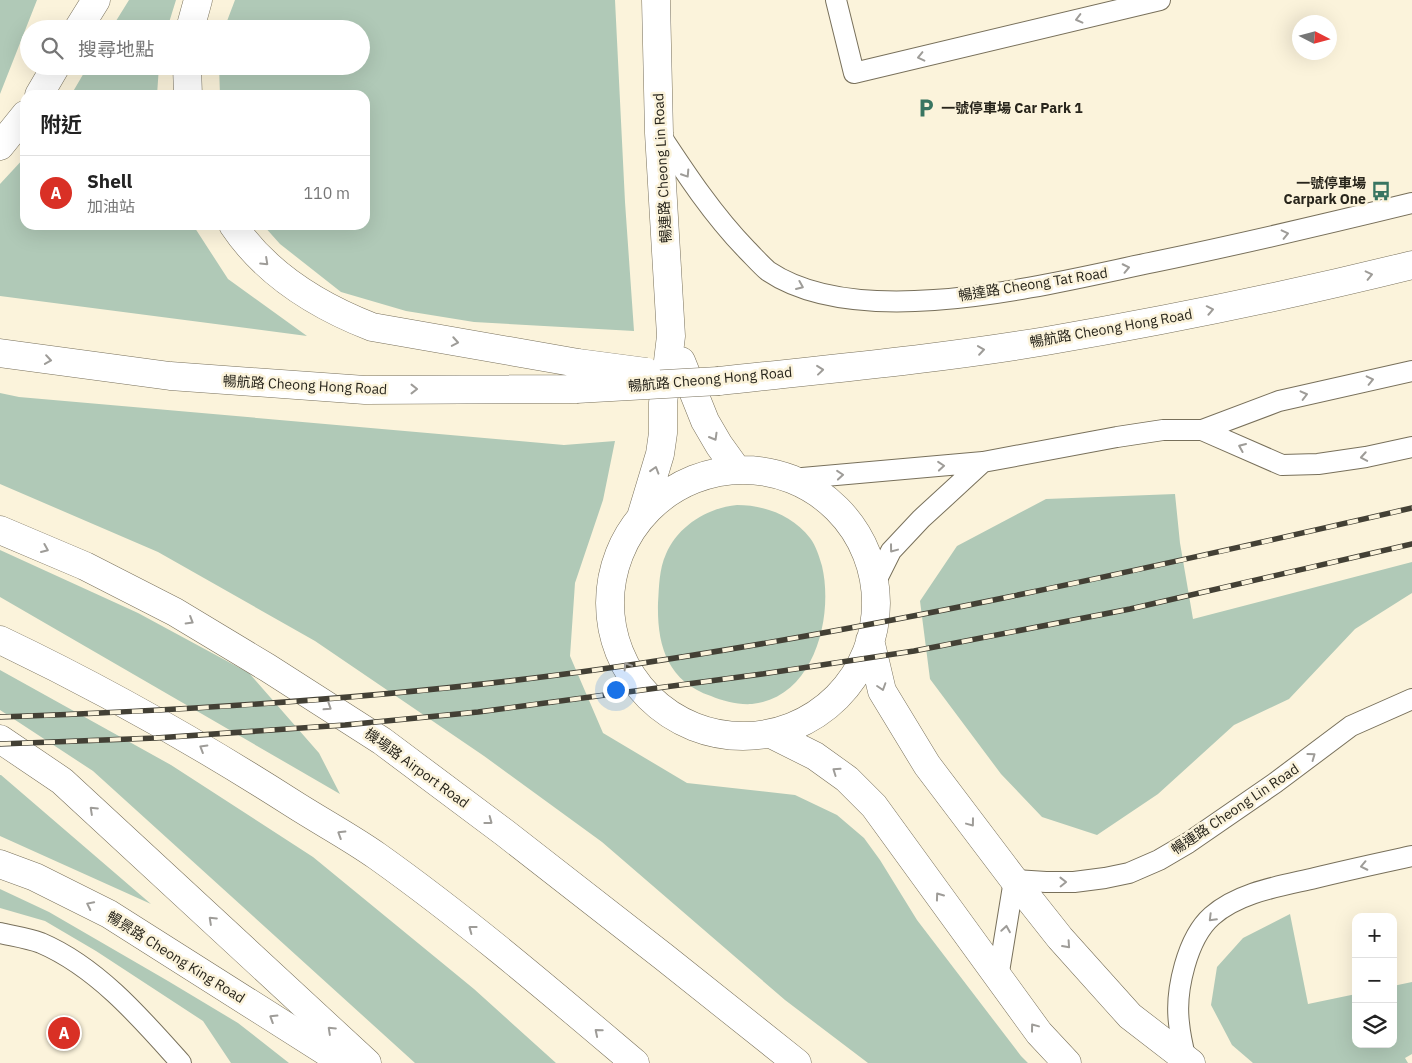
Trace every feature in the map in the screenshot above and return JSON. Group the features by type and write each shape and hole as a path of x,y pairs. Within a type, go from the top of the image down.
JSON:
{"street":[{"path":"192,20 198,0"},
{"name":"暢連路 Cheong Lin Road","path":"641,517 660,454 663,434 663,403 671,336 659,133 656,0"},
{"path":"83,20 94,1"},
{"path":"42,90 51,75"},
{"path":"187,75 188,90"},
{"path":"0,146 20,121"},
{"path":"236,230 263,260 309,297 372,327 577,376"},
{"name":"暢航路 Cheong Hong Road","path":"0,353 170,376 365,390 577,376 719,381 902,361 1044,341 1221,308 1412,265"},
{"name":"暢連路 Cheong Lin Road","path":"671,336 705,421 737,470"},
{"path":"737,470 766,471 791,479 816,492 838,510 855,532 868,558 874,585 876,614 870,640 862,662 849,683 832,702 815,716 794,726 771,734 735,737 698,730 666,713 640,687 621,656 611,621 611,583 622,548 641,517 668,493 701,477 737,470"},
{"name":"機場路 Airport Road","path":"0,530 85,566 175,612 268,668 382,741 528,850 797,1063"},
{"path":"0,640 48,663 165,726 266,786 376,856 491,943 636,1063"},
{"path":"870,640 882,691 927,765 1060,938 1130,1016 1186,1062"},
{"path":"771,734 815,756 848,779 874,806 1039,1033 1067,1063"},
{"path":"0,739 62,781 367,1063"},
{"name":"暢景路 Cheong King Road","path":"0,864 35,878 109,914 344,1063"}],"lane":[{"path":"836,0 854,73 1112,5 1160,0"},
{"name":"暢達路 Cheong Tat Road","path":"659,133 698,192 734,237 768,270 801,287 834,297 904,302 985,295 1287,234 1412,203"},
{"path":"791,479 983,462 1163,430 1202,430 1279,401 1412,371"},
{"path":"1202,430 1282,465 1318,464 1366,457 1412,447"},
{"path":"874,585 890,551 921,519 983,462"},
{"name":"暢連路 Cheong Lin Road","path":"1014,880 1056,882 1105,878 1129,873 1159,860 1188,843 1276,782 1352,726 1412,699"},
{"path":"1186,1062 1178,1021 1180,981 1191,946 1210,917 1226,906 1251,895 1290,884 1412,856"},
{"path":"998,978 1014,880"},
{"path":"0,933 39,942 74,960 106,984 181,1063"}],"green space":[{"path":"0,0 37,0 29,20 20,20 20,43 0,94"},
{"path":"129,0 176,0 170,20 117,20"},
{"path":"235,0 615,0 625,202 634,331 474,322 406,311 341,292 280,244 267,230 370,230 370,90 220,90 219,75 370,75 370,20 227,20"},
{"path":"83,75 158,75 157,90 74,90"},
{"path":"20,162 20,230 196,230 228,279 307,336 0,296 0,184"},
{"path":"0,393 19,397 564,445 615,441 603,500 575,583 570,656 603,733 687,783 795,795 837,815 864,838 917,920 1028,1063 868,1063 785,1000 602,842 484,756 315,641 158,552 0,484"},
{"path":"1175,494 1180,543 1193,619 1412,562 1412,593 1355,629 1289,699 1234,725 1158,794 1097,835 1042,817 1001,774 930,679 920,601 957,546 1046,499"},
{"path":"737,505 767,509 786,517 803,530 817,551 822,566 825,586 825,608 821,630 815,652 805,671 791,687 773,698 752,704 736,703 711,696 684,681 668,660 663,647 658,618 661,572 671,544 686,527 705,514"},
{"path":"0,550 138,613 249,673 319,753 340,794 0,597"},
{"path":"0,670 171,765 313,857 474,989 556,1063 415,1063 93,771 0,710"},
{"path":"1,775 151,904 0,836"},
{"path":"0,889 49,912 238,1023 289,1063 231,1063 203,1021 96,951 45,921 0,908"},
{"path":"1290,914 1308,1004 1352,995 1352,1048 1397,1048 1397,985 1412,982 1412,1054 1405,1058 1408,1063 1253,1063 1232,1045 1211,1005 1217,967 1243,938"}],"railway":[{"path":"0,717 305,701 457,687 609,668 811,635 912,616 1112,575 1412,508"},
{"path":"0,744 156,738 345,725 478,712 762,674 914,651 1130,609 1412,544"}],"place":[{"name":"一號停車場 Car Park 1","path":"926,108"},
{"name":"一號停車場 Carpark One","path":"1381,191"},
{"name":"Shell","path":"64,1033"}]}
